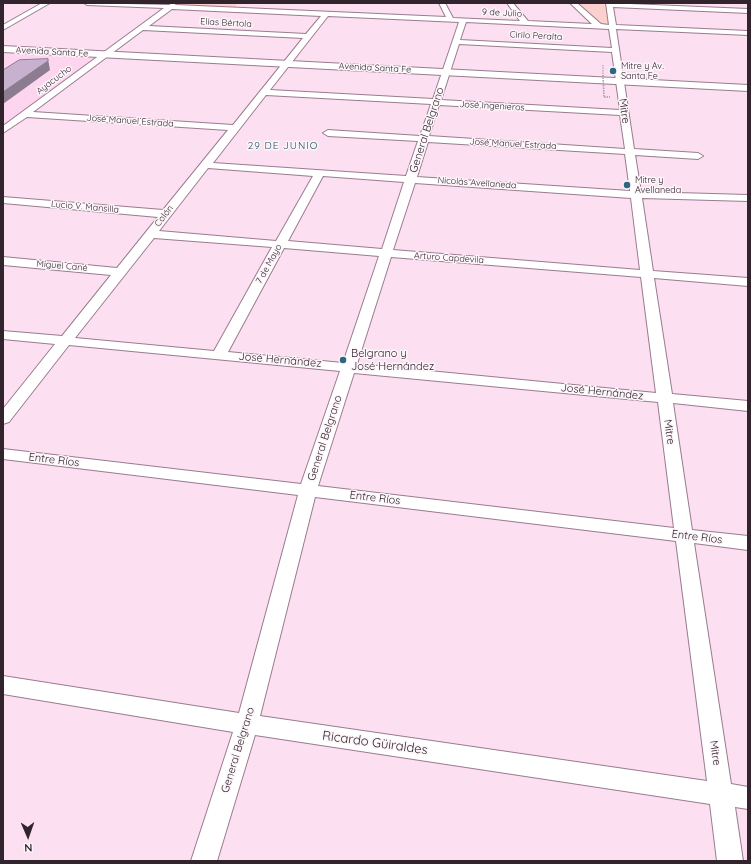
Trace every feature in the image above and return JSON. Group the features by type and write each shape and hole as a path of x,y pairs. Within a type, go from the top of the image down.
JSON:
{"main road":[{"name":"Avenida Santa Fe","path":"3,49 748,88"}],"street":[{"path":"3,28 47,3"},
{"name":"9 de Julio","path":"87,3 236,6 306,13 376,13 451,20 748,33"},
{"path":"305,3 306,13"},
{"path":"442,3 451,20"},
{"path":"510,3 526,23"},
{"path":"573,3 599,26"},
{"path":"609,4 748,11"},
{"name":"Mitre","path":"609,4 730,861"},
{"name":"Ayacucho","path":"3,130 173,5"},
{"name":"Colón","path":"3,419 326,14"},
{"name":"General Belgrano","path":"204,861 247,724 308,490 463,20"},
{"name":"Elías Bértola","path":"142,28 308,36"},
{"name":"Cirilo Peralta","path":"456,42 616,50"},
{"name":"José Ingenieros","path":"263,92 624,113"},
{"name":"José Manuel Estrada","path":"25,114 235,128"},
{"name":"José Manuel Estrada","path":"328,133 698,156"},
{"name":"Nicolás Avellaneda","path":"205,165 636,194 748,198"},
{"name":"7 de Mayo","path":"219,355 320,172"},
{"name":"Lucio V. Mansilla","path":"3,200 166,214"},
{"name":"Arturo Capdevila","path":"150,234 748,282"},
{"name":"Miguel Cané","path":"3,261 120,272"},
{"name":"José Hernández","path":"3,334 748,406"},
{"name":"Entre Ríos","path":"3,454 748,543"},
{"name":"Ricardo Güiraldes","path":"3,685 247,724 748,798"}],"path":[{"path":"603,64 604,96"}],"shaded area":[{"path":"176,3 237,3 236,10 171,7"},
{"path":"573,3 609,3 612,27 599,26"},
{"path":"3,49 105,54 3,130"}],"building":[{"path":"48,59 48,61 3,92 3,70 19,60"}],"place":[{"name":"Mitre y Av. Santa Fe","path":"613,71"},
{"name":"Mitre y Avellaneda","path":"627,185"},
{"name":"Belgrano y José Hernández","path":"343,360"}],"district":[{"name":"29 DE JUNIO","path":"283,146"}]}
